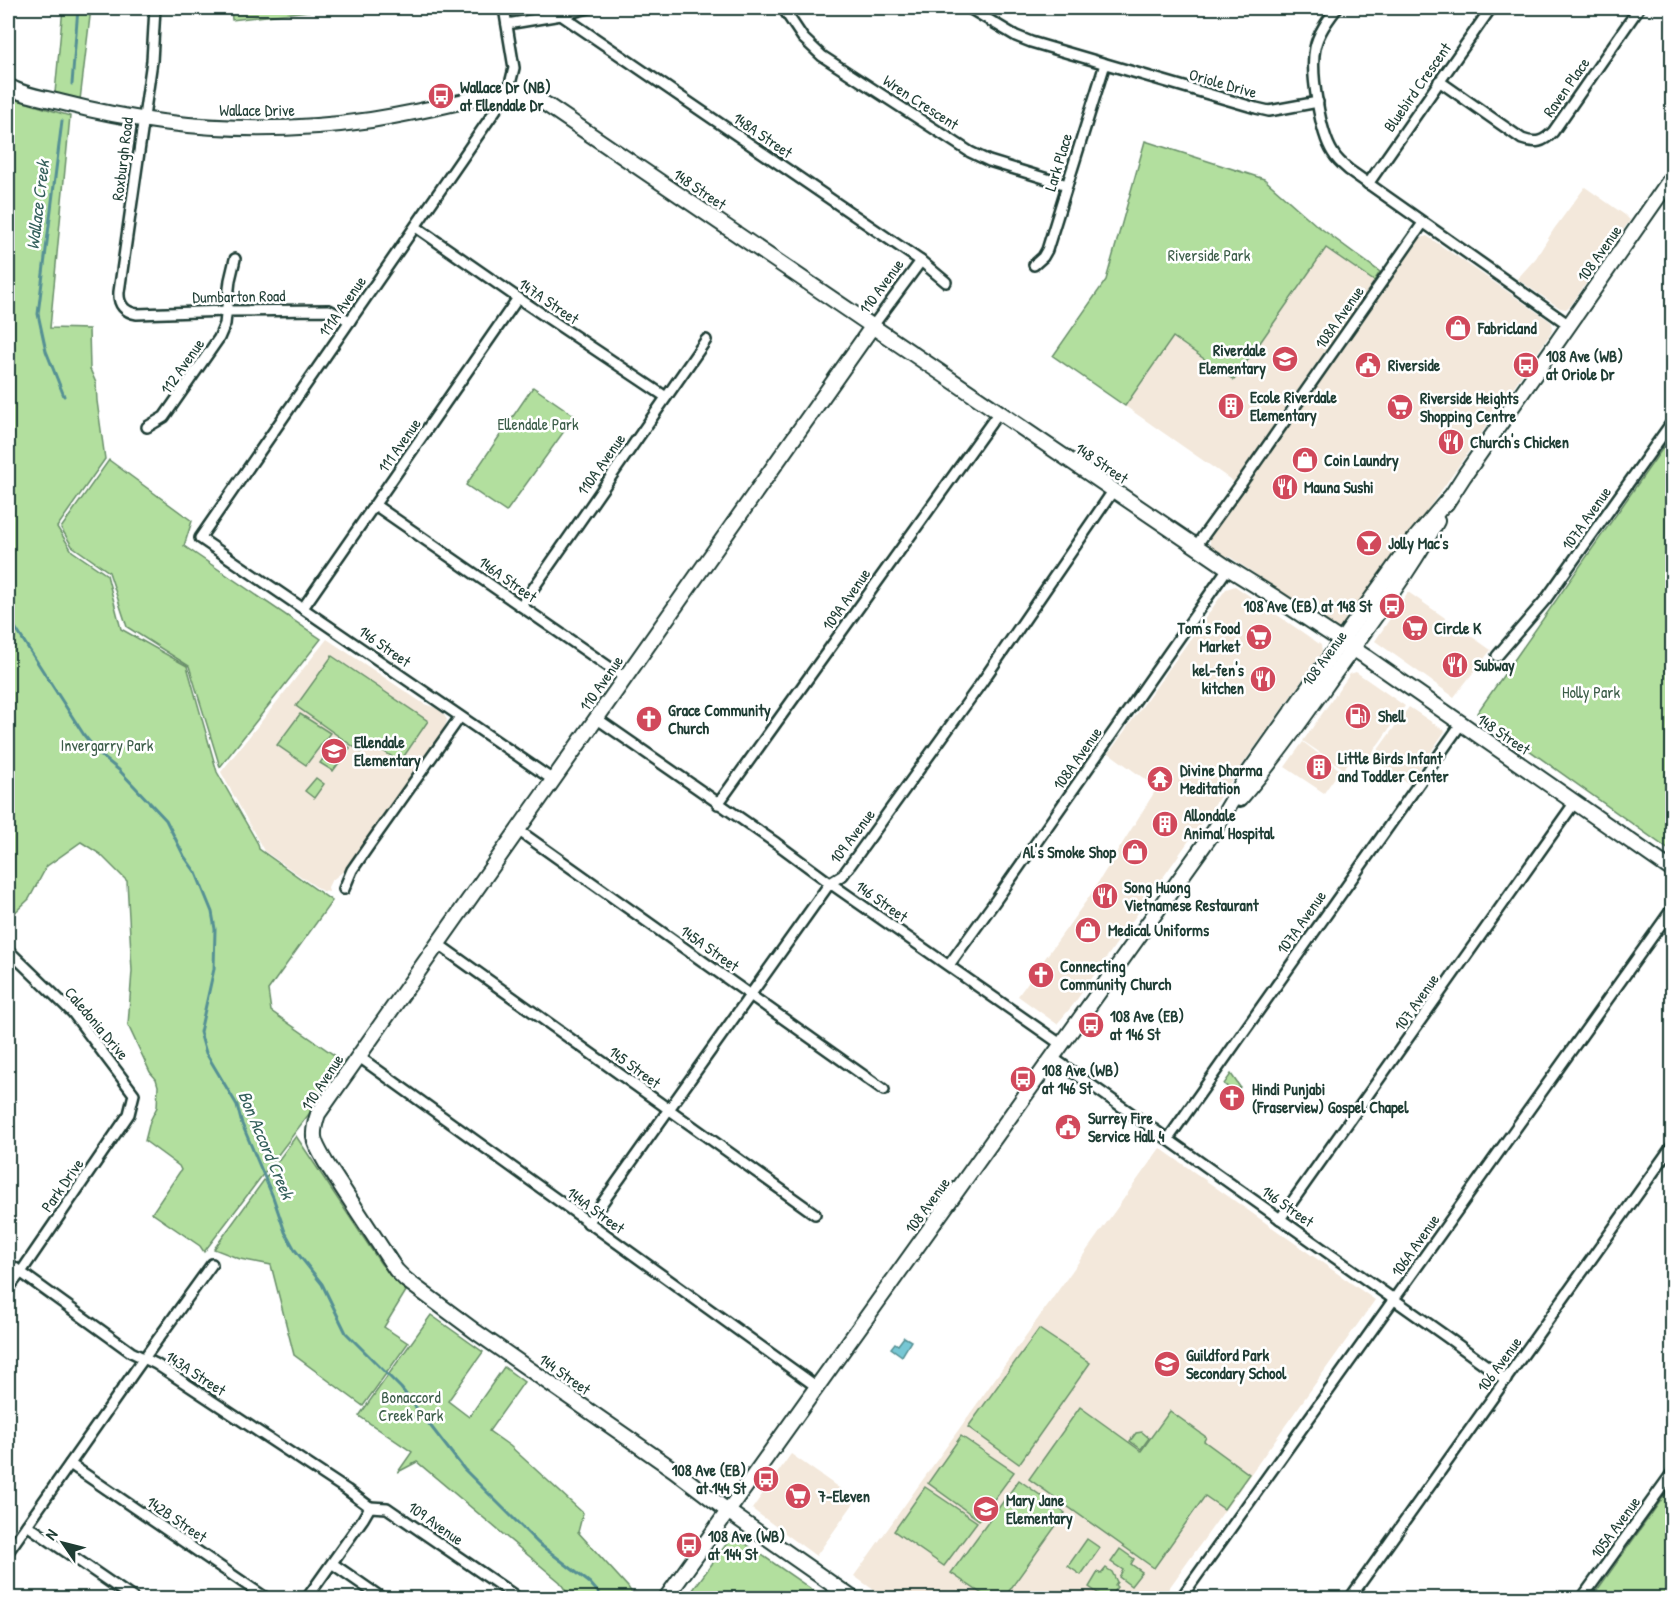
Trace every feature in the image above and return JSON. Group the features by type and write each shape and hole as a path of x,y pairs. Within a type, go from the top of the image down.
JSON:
{"street":[{"name":"Roxburgh Road","path":"128,311 119,302 119,292 152,61 155,8"},
{"path":"504,8 514,68 508,92"},
{"path":"507,24 589,8"},
{"name":"Wren Crescent","path":"783,8 803,38 822,56 970,152 989,161 1067,185"},
{"name":"Oriole Drive","path":"969,8 1016,36 1031,42 1269,111 1318,102"},
{"path":"1337,8 1320,34 1315,49 1314,72 1326,137 1333,154 1368,184 1569,325"},
{"name":"Bluebird Crescent","path":"1368,184 1491,8"},
{"name":"Raven Place","path":"1439,81 1522,139 1540,142 1553,132 1640,8"},
{"name":"148A Street","path":"561,15 921,261 946,282"},
{"name":"Lark Place","path":"1034,265 1047,250 1105,64"},
{"name":"Wallace Drive","path":"8,86 82,108 143,120 235,128 335,124 409,114 498,92 508,92"},
{"name":"111A Avenue","path":"200,538 508,92"},
{"name":"148 Street","path":"508,92 518,92 547,105 1113,491 1346,645 1672,870"},
{"name":"108 Avenue","path":"666,1599 1214,831 1258,779 1346,645 1422,549 1450,497 1672,177"},
{"name":"108A Avenue","path":"1196,546 1423,223"},
{"name":"147A Street","path":"416,227 666,397"},
{"name":"112 Avenue","path":"147,427 164,417 216,342 225,324 235,259"},
{"name":"110 Avenue","path":"313,1128 318,1114 358,1056 872,327 921,261"},
{"name":"111 Avenue","path":"303,608 518,298"},
{"name":"Dumbarton Road","path":"128,311 137,314 329,310 350,321"},
{"name":"110A Avenue","path":"521,606 706,340"},
{"name":"109A Avenue","path":"718,804 999,412"},
{"name":"107A Avenue","path":"1497,656 1546,599 1672,422"},
{"name":"109 Avenue","path":"588,1222 749,994 830,883 843,875 982,682 1113,491"},
{"name":"146A Street","path":"375,506 625,678"},
{"name":"146 Street","path":"200,538 553,780"},
{"name":"108A Avenue","path":"948,964 996,900 1228,568"},
{"path":"344,889 352,870 460,717"},
{"name":"146 Street","path":"596,718 1062,1045"},
{"name":"107A Avenue","path":"1168,1138 1461,724"},
{"name":"107 Avenue","path":"1280,1219 1575,802"},
{"name":"145A Street","path":"518,830 884,1090"},
{"name":"106A Avenue","path":"1181,1599 1672,909"},
{"name":"145 Street","path":"438,944 816,1214"},
{"name":"Caledonia Drive","path":"9,957 73,1013 134,1094"},
{"name":"144A Street","path":"358,1056 817,1388"},
{"name":"146 Street","path":"1053,1058 1506,1380"},
{"name":"Park Drive","path":"8,1289 129,1114 134,1094"},
{"name":"144 Street","path":"313,1128 315,1145 326,1163 396,1270 406,1280 852,1599"},
{"name":"106 Avenue","path":"1350,1599 1672,1146"},
{"name":"143A Street","path":"8,1263 131,1352 184,1383 370,1507"},
{"path":"8,1552 212,1264"},
{"name":"142B Street","path":"70,1464 266,1599"},
{"name":"105A Avenue","path":"1582,1599 1672,1473"},
{"path":"307,1599 370,1507"},
{"name":"109 Avenue","path":"370,1507 387,1508 513,1595"},
{"path":"27,1525 134,1599"},
{"path":"333,1564 382,1599"}],"shaded area":[{"path":"1585,187 1630,220 1571,305 1566,309 1560,308 1517,279 1536,258"},
{"name":"Riverside Heights Shopping Centre","path":"1427,236 1547,319 1552,323 1553,328 1344,627 1336,629 1230,557 1222,556 1210,545 1210,537 1419,239"},
{"name":"Riverdale Elementary","path":"1326,248 1374,281 1234,482 1125,406 1173,337 1234,380"},
{"path":"1235,586 1321,645 1322,652 1073,1005 1057,1024 1018,996 1089,897 1157,788 1109,753 1226,589"},
{"path":"1408,592 1491,650 1454,697 1375,641"},
{"name":"Ellendale Elementary","path":"327,639 424,704 436,708 447,720 444,730 345,870 331,881 328,887 329,892 322,891 264,851 221,772"},
{"path":"1356,672 1405,706 1370,756 1358,748 1344,769 1303,741 1350,674"},
{"path":"1409,707 1445,731 1409,784 1372,758"},
{"path":"1303,742 1340,770 1324,793 1285,767"},
{"name":"Guildford Park Secondary School","path":"1160,1148 1375,1300 1162,1598 885,1598 854,1576"},
{"path":"791,1454 856,1500 816,1556 752,1509"}],"green space":[{"path":"63,8 91,8 80,100 55,93"},
{"path":"231,8 334,8 232,20"},
{"name":"Invergarry Park","path":"8,97 70,116 50,328 89,329 90,369 96,383 105,459 57,527 72,551 107,575 121,629 187,666 217,772 259,849 332,901 268,990 271,1011 347,1064 204,1252 200,1246 152,1213 181,1170 179,1166 145,1141 150,1121 157,1107 158,1086 128,1025 132,971 127,881 100,854 81,842 47,866 29,899 8,919"},
{"name":"Riverside Park","path":"1145,141 1264,179 1315,224 1380,272 1374,281 1326,248 1234,380 1173,337 1125,406 1053,356 1106,280"},
{"name":"Ellendale Park","path":"533,387 575,416 506,512 466,485"},
{"name":"Holly Park","path":"1672,435 1672,852 1477,713"},
{"path":"109,460 192,521 184,546 321,639 220,767 189,666 127,627 109,572 72,546 61,528"},
{"path":"332,656 428,721 400,762 368,741 361,752 296,706"},
{"path":"300,714 330,733 306,765 277,745"},
{"path":"337,739 350,748 333,771 320,763"},
{"path":"316,778 324,784 314,798 305,791"},
{"path":"1231,1074 1240,1087 1235,1093 1224,1084"},
{"path":"296,1136 381,1264 406,1291 384,1327 408,1343 363,1406 294,1355 271,1265 240,1259 214,1249"},
{"name":"Bonaccord Creek Park","path":"431,1315 483,1352 448,1401 469,1417 504,1367 524,1382 489,1431 510,1446 583,1513 578,1532 628,1587 635,1598 570,1598 560,1582 417,1462 398,1472 412,1452 359,1416"},
{"path":"1039,1329 1090,1363 1019,1464 968,1427"},
{"path":"1080,1407 1141,1451 1170,1411 1206,1437 1204,1441 1249,1474 1224,1509 1205,1496 1154,1568 1029,1479"},
{"path":"1142,1432 1149,1438 1141,1449 1130,1441 1136,1433"},
{"path":"961,1436 1014,1472 979,1520 928,1483"},
{"path":"1019,1480 1065,1513 1004,1598 988,1598 951,1573"},
{"path":"1672,1485 1672,1598 1597,1598 1593,1596"},
{"path":"925,1487 977,1522 944,1566 894,1531"},
{"path":"733,1535 824,1598 687,1598"},
{"path":"1087,1539 1100,1548 1081,1575 1068,1566"},
{"path":"1120,1549 1134,1559 1131,1564 1142,1572 1131,1586 1119,1577 1123,1570 1111,1562"},
{"path":"1106,1568 1112,1572 1117,1582 1115,1585 1117,1587 1109,1598 1105,1598 1089,1587 1098,1572 1101,1574"}],"water":[{"path":"904,1337 911,1341 902,1356 891,1348 895,1343 898,1345"}],"waterway":[{"name":"Wallace Creek","path":"72,84 78,8"},
{"name":"Wallace Creek","path":"62,121 38,314 46,351 64,396"},
{"name":"Bon Accord Creek","path":"8,619 84,735 99,754 119,770 166,820 184,856 196,873 212,912 215,929 214,969 200,1032 206,1053 237,1105 242,1124 285,1232 295,1250 322,1284 346,1333 401,1388 464,1469 538,1543 590,1583 603,1598"}],"place":[{"name":"Wallace Dr (NB) at Ellendale Dr","path":"441,96"},
{"name":"Fabricland","path":"1458,328"},
{"name":"Riverdale Elementary","path":"1285,359"},
{"name":"Riverside","path":"1368,365"},
{"name":"108 Ave (WB) at Oriole Dr","path":"1526,365"},
{"name":"Ecole Riverdale Elementary","path":"1231,406"},
{"name":"Riverside Heights Shopping Centre","path":"1400,407"},
{"name":"Church's Chicken","path":"1451,442"},
{"name":"Coin Laundry","path":"1305,460"},
{"name":"Mauna Sushi","path":"1285,487"},
{"name":"Jolly Mac's","path":"1369,543"},
{"name":"108 Ave (EB) at 148 St","path":"1392,606"},
{"name":"Circle K","path":"1415,628"},
{"name":"Tom's Food Market","path":"1259,637"},
{"name":"Subway","path":"1455,665"},
{"name":"kel-fen's kitchen","path":"1263,679"},
{"name":"Shell","path":"1358,716"},
{"name":"Grace Community Church","path":"649,719"},
{"name":"Ellendale Elementary","path":"334,751"},
{"name":"Little Birds Infant and Toddler Center","path":"1319,767"},
{"name":"Divine Dharma Meditation","path":"1160,779"},
{"name":"Allondale Animal Hospital","path":"1165,824"},
{"name":"Al's Smoke Shop","path":"1135,852"},
{"name":"Song Huong Vietnamese Restaurant","path":"1105,896"},
{"name":"Medical Uniforms","path":"1088,930"},
{"name":"Connecting Community Church","path":"1041,975"},
{"name":"108 Ave (EB) at 146 St","path":"1091,1025"},
{"name":"108 Ave (WB) at 146 St","path":"1023,1079"},
{"name":"Hindi Punjabi (Fraserview) Gospel Chapel","path":"1232,1098"},
{"name":"Surrey Fire Service Hall 4","path":"1068,1127"},
{"name":"Guildford Park Secondary School","path":"1167,1364"},
{"name":"108 Ave (EB) at 144 St","path":"766,1479"},
{"name":"7-Eleven","path":"798,1496"},
{"name":"Mary Jane Elementary","path":"986,1509"},
{"name":"108 Ave (WB) at 144 St","path":"689,1545"}]}
